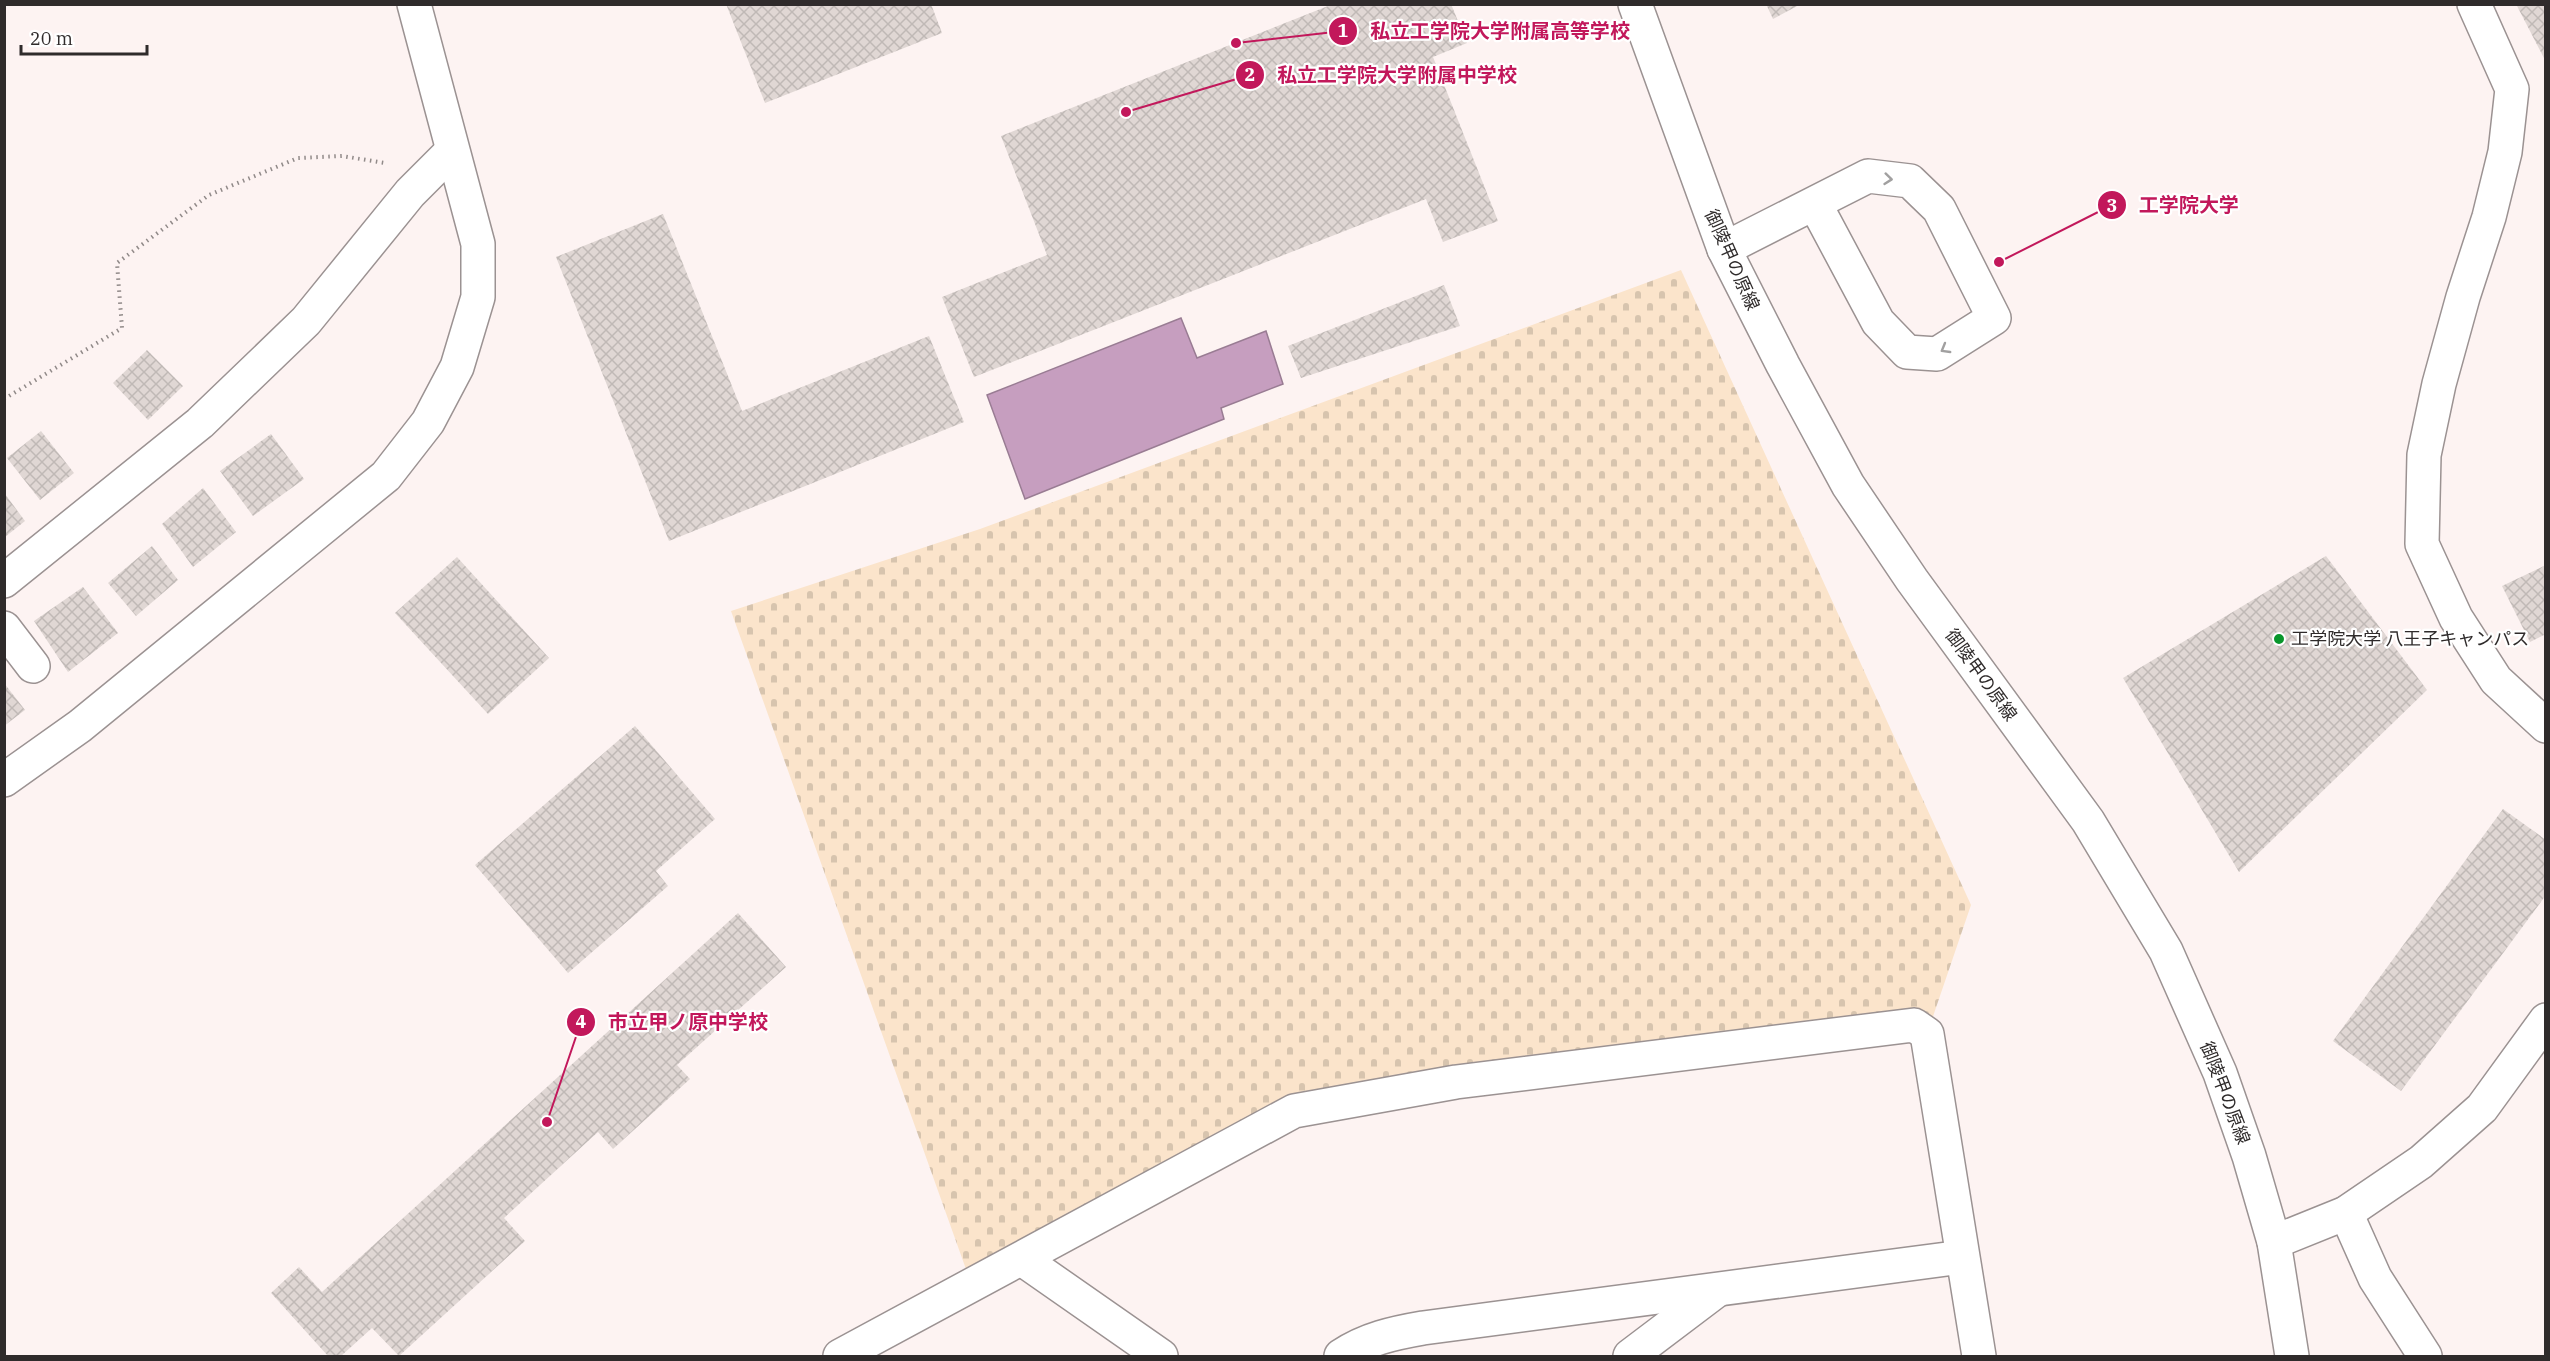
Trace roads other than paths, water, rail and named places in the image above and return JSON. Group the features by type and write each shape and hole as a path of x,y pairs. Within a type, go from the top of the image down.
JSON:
{"street":[{"path":"4,780 80,726 386,476 428,422 457,367 478,297 478,244 443,161 414,4"},
{"name":"御陵甲の原線","path":"1635,4 1724,249 1848,485 1912,580 2088,821 2166,951 2220,1073 2249,1156 2274,1242 2292,1356"},
{"path":"2474,4 2512,89 2505,152 2492,207 2463,297 2439,384 2424,455 2422,544 2456,618 2496,680 2546,726"},
{"path":"4,581 200,423 274,353 306,321 410,193 443,161"},
{"path":"1724,249 1868,176 1910,181 1939,208 1994,318 1937,354 1906,352 1878,322 1815,204"},
{"path":"4,628 33,666"},
{"path":"2274,1242 2346,1212 2421,1162 2482,1108 2546,1020"},
{"path":"840,1356 1294,1112 1455,1082 1914,1025 1927,1034 1979,1356"},
{"path":"2346,1212 2375,1278 2425,1356"},
{"path":"1341,1356 1354,1347 1391,1333 1962,1257"},
{"path":"1022,1259 1161,1356"},
{"path":"1630,1356 1717,1290"}],"place":[{"name":"私立工学院大学附属高等学校","path":"1236,43"},
{"name":"私立工学院大学附属中学校","path":"1126,112"},
{"name":"工学院大学","path":"1999,262"},
{"name":"工学院大学 八王子キャンパス","path":"2279,639"},
{"name":"市立甲ノ原中学校","path":"547,1122"}]}
